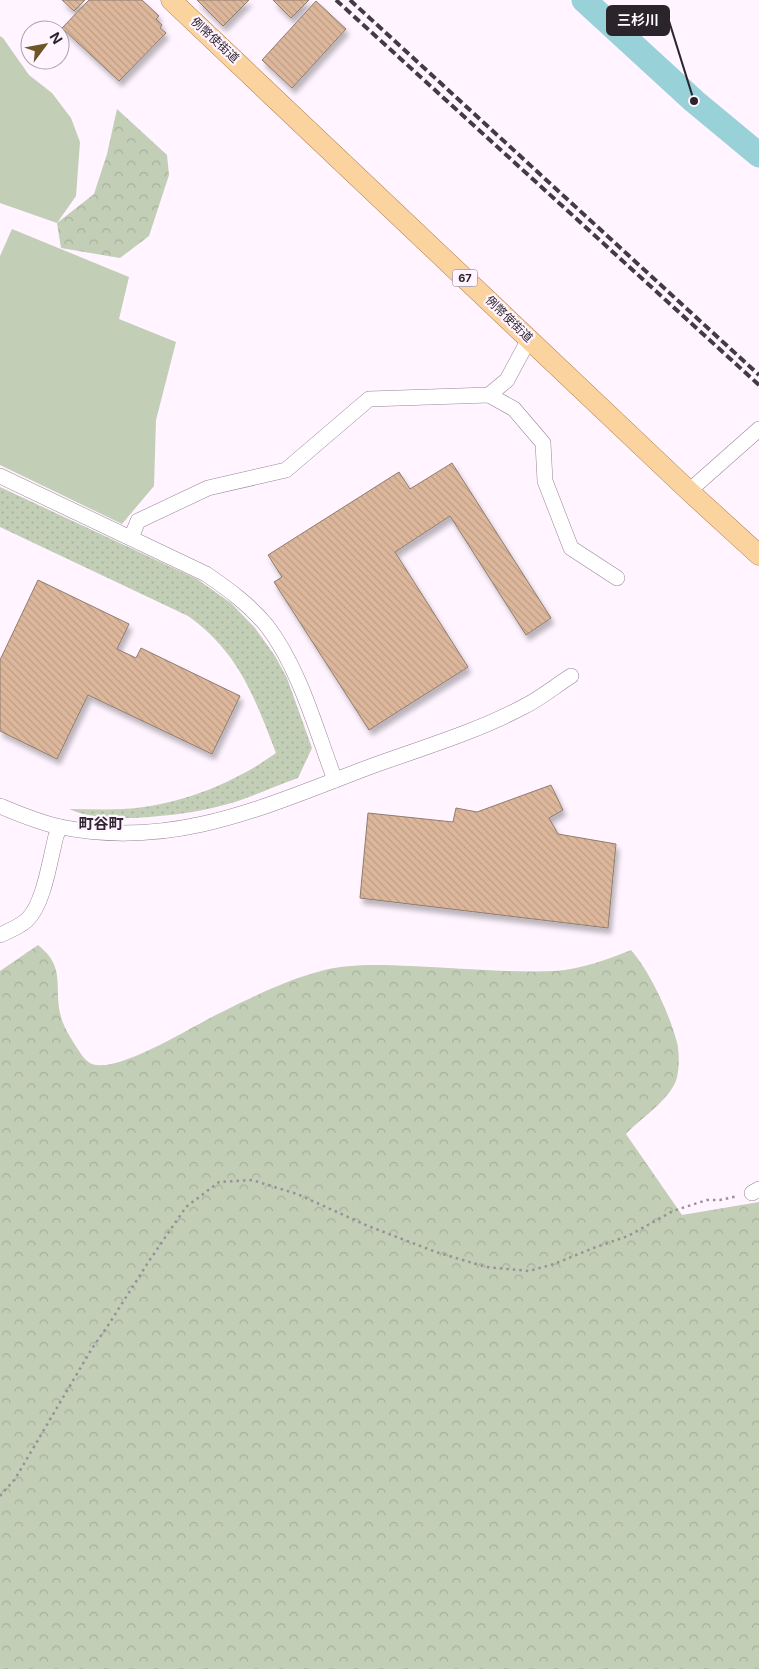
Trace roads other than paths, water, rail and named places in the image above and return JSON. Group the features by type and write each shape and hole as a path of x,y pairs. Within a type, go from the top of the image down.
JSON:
{"main road":[{"name":"例幣使街道","path":"172,0 689,491 759,555"}],"street":[{"path":"489,395 507,380 529,338"},
{"path":"131,538 138,521 208,488 286,470 369,399 489,395 514,409 543,443 545,481 571,548 617,578"},
{"path":"689,491 759,429"},
{"path":"0,476 206,574 239,598 266,626 281,646 301,690 335,780"},
{"path":"0,806 22,816 60,827 95,832 171,831 204,825 272,804 485,724 525,707 571,676"},
{"path":"0,935 16,928 28,919 38,904 60,827"}],"waterway":[{"path":"584,0 694,101 759,155"}],"railway":[{"path":"336,0 759,385"},
{"path":"350,0 759,375"}],"place":[{"name":"三杉川","path":"694,101"}],"district":[{"name":"町谷町","path":"101,824"}]}
